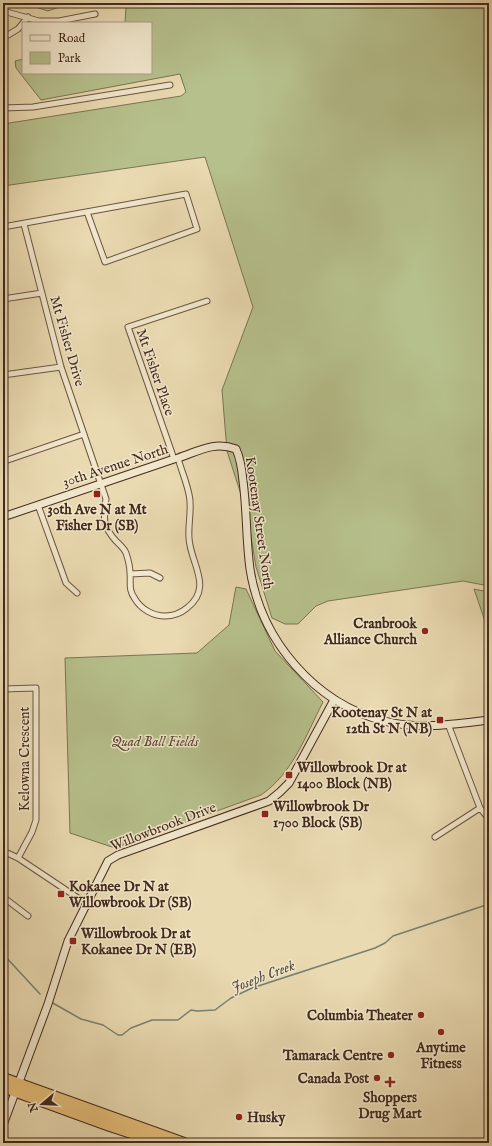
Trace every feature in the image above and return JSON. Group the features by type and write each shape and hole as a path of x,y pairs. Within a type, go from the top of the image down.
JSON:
{"highway":[{"path":"3,1078 17,1087 110,1126 162,1143"},
{"path":"3,1087 17,1087 184,1143"}],"street":[{"path":"3,11 39,21 60,21 95,14"},
{"path":"24,22 28,17"},
{"path":"3,38 18,29 22,24"},
{"path":"3,108 33,107 170,85"},
{"path":"3,226 24,224 87,212 186,194 197,230 105,262 87,212"},
{"name":"Mt Fisher Drive","path":"24,224 62,367 106,500 104,516 106,526 111,535 125,550 129,561 129,583 135,601 143,609 152,614 164,616 174,615 191,605 198,594 200,582 198,570 191,552 189,538 190,500 176,459"},
{"path":"3,299 42,293"},
{"name":"Mt Fisher Place","path":"176,459 128,327 207,301"},
{"path":"3,375 62,367"},
{"path":"5,461 84,434"},
{"name":"30th Avenue North","path":"3,516 176,459 213,445 226,445 236,449"},
{"name":"Kootenay Street North","path":"236,449 240,457 244,489 250,569 258,604 267,623 284,651 314,685 334,700 358,712 384,721 416,726 489,720"},
{"path":"38,505 66,583 77,593"},
{"path":"130,574 150,573 160,578"},
{"name":"Kelowna Crescent","path":"3,689 36,688 36,820 32,832 18,858"},
{"name":"Willowbrook Drive","path":"3,1125 48,1004 68,941 108,861 118,855 269,801 290,783 334,700"},
{"path":"448,724 480,808 489,819"},
{"path":"435,837 480,808"},
{"path":"3,851 18,858 87,904"},
{"path":"3,897 28,916"}],"green space":[{"path":"23,3 70,3 48,11"},
{"path":"123,3 489,3 489,586 463,581 328,601 316,606 298,624 285,624 272,618 256,567 247,513 227,451 222,390 253,307 205,157 3,186 3,124 181,96 186,92 180,74 41,100 16,68 15,61 22,59 22,74 152,74 152,22 125,22 126,7"},
{"name":"Quad Ball Fields","path":"236,587 246,589 275,651 323,702 298,753 290,765 282,776 261,795 115,848 70,833 65,658 197,653 229,625"},
{"path":"474,589 489,592 489,633"}],"waterway":[{"name":"Joseph Creek","path":"51,1002 81,1019 103,1025 118,1035 122,1035 131,1028 152,1020 178,1020 191,1010 215,1010 231,998 252,988 375,948 385,943 393,936 489,904"},
{"name":"Joseph Creek","path":"3,954 40,994"}],"place":[{"name":"30th Ave N at Mt Fisher Dr (SB)","path":"97,494"},
{"name":"Cranbrook Alliance Church","path":"425,631"},
{"name":"Kootenay St N at 12th St N (NB)","path":"440,720"},
{"name":"Willowbrook Dr at 1400 Block (NB)","path":"289,775"},
{"name":"Willowbrook Dr 1700 Block (SB)","path":"265,814"},
{"name":"Kokanee Dr N at Willowbrook Dr (SB)","path":"61,894"},
{"name":"Willowbrook Dr at Kokanee Dr N (EB)","path":"73,941"},
{"name":"Columbia Theater","path":"421,1015"},
{"name":"Anytime Fitness","path":"441,1032"},
{"name":"Tamarack Centre","path":"391,1055"},
{"name":"Canada Post","path":"377,1078"},
{"name":"Shoppers Drug Mart","path":"390,1082"},
{"name":"Husky","path":"239,1117"}]}
